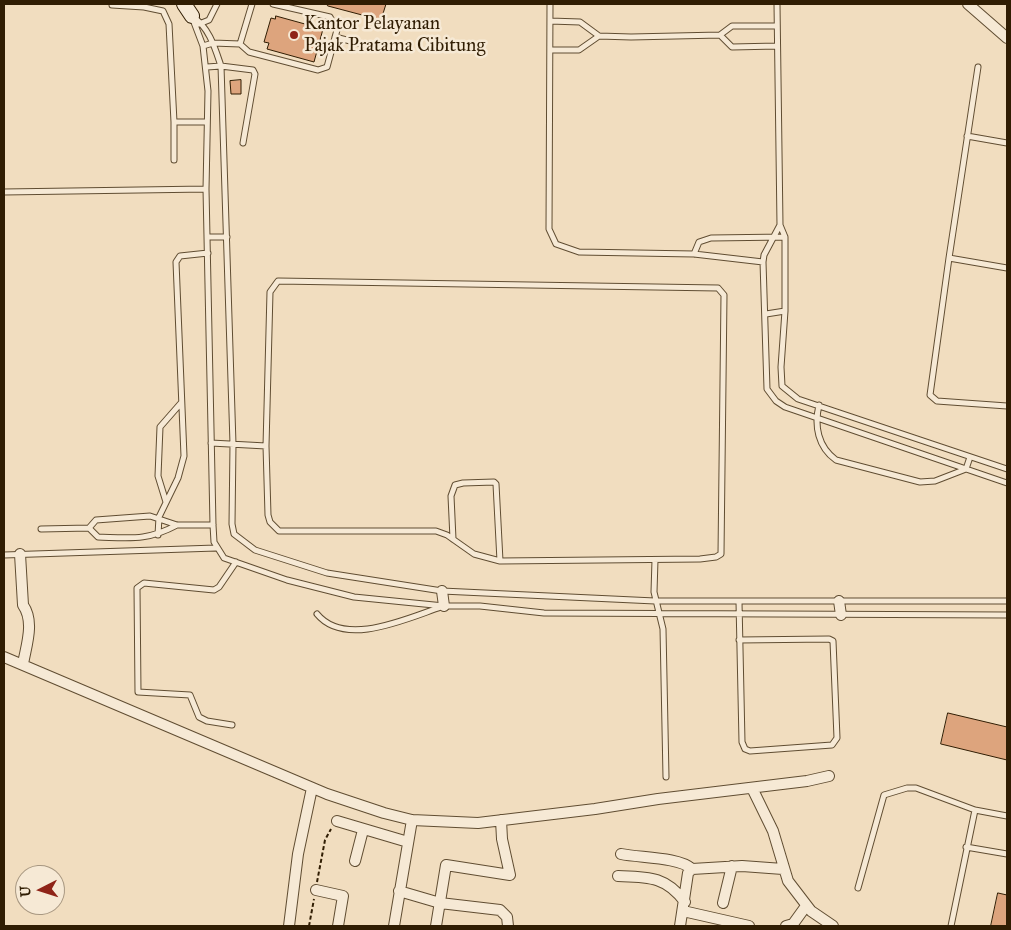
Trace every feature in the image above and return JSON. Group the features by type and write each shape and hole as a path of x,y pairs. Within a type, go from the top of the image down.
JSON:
{"street":[{"path":"184,4 196,22"},
{"path":"968,4 1007,38"},
{"path":"20,554 23,605 28,612 29,629 23,664"},
{"path":"442,591 444,606"},
{"path":"839,601 841,616"},
{"path":"4,657 312,788 366,808 412,820 478,824 807,781 829,776"},
{"path":"289,926 298,854 312,788"},
{"path":"752,788 773,831 788,881 806,906 832,926"},
{"path":"394,926 412,820"},
{"path":"436,926 448,864 510,875 502,839 501,820"},
{"path":"337,822 408,842"},
{"path":"355,861 363,830"},
{"path":"622,854 686,864 692,869"},
{"path":"680,926 688,873 692,869 732,866 783,869"},
{"path":"723,903 732,866"},
{"path":"618,876 662,880 674,888 684,907 749,926"},
{"path":"316,890 343,896 338,926"},
{"path":"399,891 440,903 500,910 507,917 508,926"},
{"path":"786,926 793,924 806,906"}],"lane":[{"path":"196,22 209,20 217,4"},
{"path":"240,44 251,4"},
{"path":"203,46 213,43 240,44 249,52 323,69 327,67 337,30 330,17 273,4"},
{"path":"550,4 548,101 549,229 552,237 563,248 579,252 694,254 763,262"},
{"path":"777,4 780,225 785,237 785,311 780,367 782,386 793,397 1007,469"},
{"path":"112,5 144,7 163,12 167,18 174,122 174,160"},
{"path":"550,21 580,22 599,36"},
{"path":"196,22 213,43 221,66 228,236 233,444 232,524 234,534 255,550 327,573 442,591 655,601 1007,600"},
{"path":"196,22 203,46 206,67 206,189 213,525 216,548 224,558 287,580 354,597 444,606 480,606 544,613 841,616 1007,615"},
{"path":"550,50 579,50 599,36 720,35 732,26 777,26"},
{"path":"720,35 732,46 778,46"},
{"path":"335,37 381,48"},
{"path":"206,67 221,66 253,70 254,72 243,143"},
{"path":"978,67 966,136 930,395 937,401 1007,406"},
{"path":"174,122 206,122"},
{"path":"966,136 1007,143"},
{"path":"4,192 206,189"},
{"path":"780,225 763,262 767,389 776,401 785,407 817,416 1007,483"},
{"path":"208,237 228,236"},
{"path":"694,254 699,242 705,239 785,237"},
{"path":"158,535 159,517 178,478 184,456 176,262 180,256 208,253"},
{"path":"949,258 1007,268"},
{"path":"278,282 714,286 720,290 724,296 721,554 716,557 700,559 500,561 474,554 453,539 447,534 436,532 279,530 270,522 268,515 266,446 270,292 278,282"},
{"path":"766,314 785,311"},
{"path":"166,502 158,476 160,427 181,404"},
{"path":"819,405 817,416 821,445 836,460 920,482 935,481 966,469"},
{"path":"211,443 266,446"},
{"path":"966,469 970,457"},
{"path":"453,539 451,496 455,485 494,482 496,484 500,561"},
{"path":"42,529 89,528 96,520 150,516 159,517 177,525 213,525"},
{"path":"89,528 98,538 148,538 177,525"},
{"path":"4,555 216,548"},
{"path":"654,560 655,601 663,628 666,777"},
{"path":"232,725 207,721 199,717 190,695 138,692 137,588 141,583 144,583 214,590 220,586 236,562"},
{"path":"739,640 829,639 833,642 837,738 832,745 750,751 745,749 742,742 739,640 740,602"},
{"path":"317,614 322,620 339,627 378,629 444,606"},
{"path":"858,888 884,795 907,788 916,788 975,810 1007,816"},
{"path":"951,926 975,810"},
{"path":"966,847 1007,854"}],"path":[{"path":"309,926 325,840 337,822"}],"building":[{"path":"327,4 386,4 381,20 328,6"},
{"name":"Kantor Pelayanan Pajak Pratama Cibitung","path":"276,16 323,29 314,62 267,49 269,43 264,42 271,18 275,19"},
{"path":"241,80 241,94 231,94 230,81"},
{"path":"948,713 1007,727 1007,760 941,744"},
{"path":"998,893 1007,895 1007,926 991,926"}],"place":[{"name":"Kantor Pelayanan Pajak Pratama Cibitung","path":"294,35"}]}
